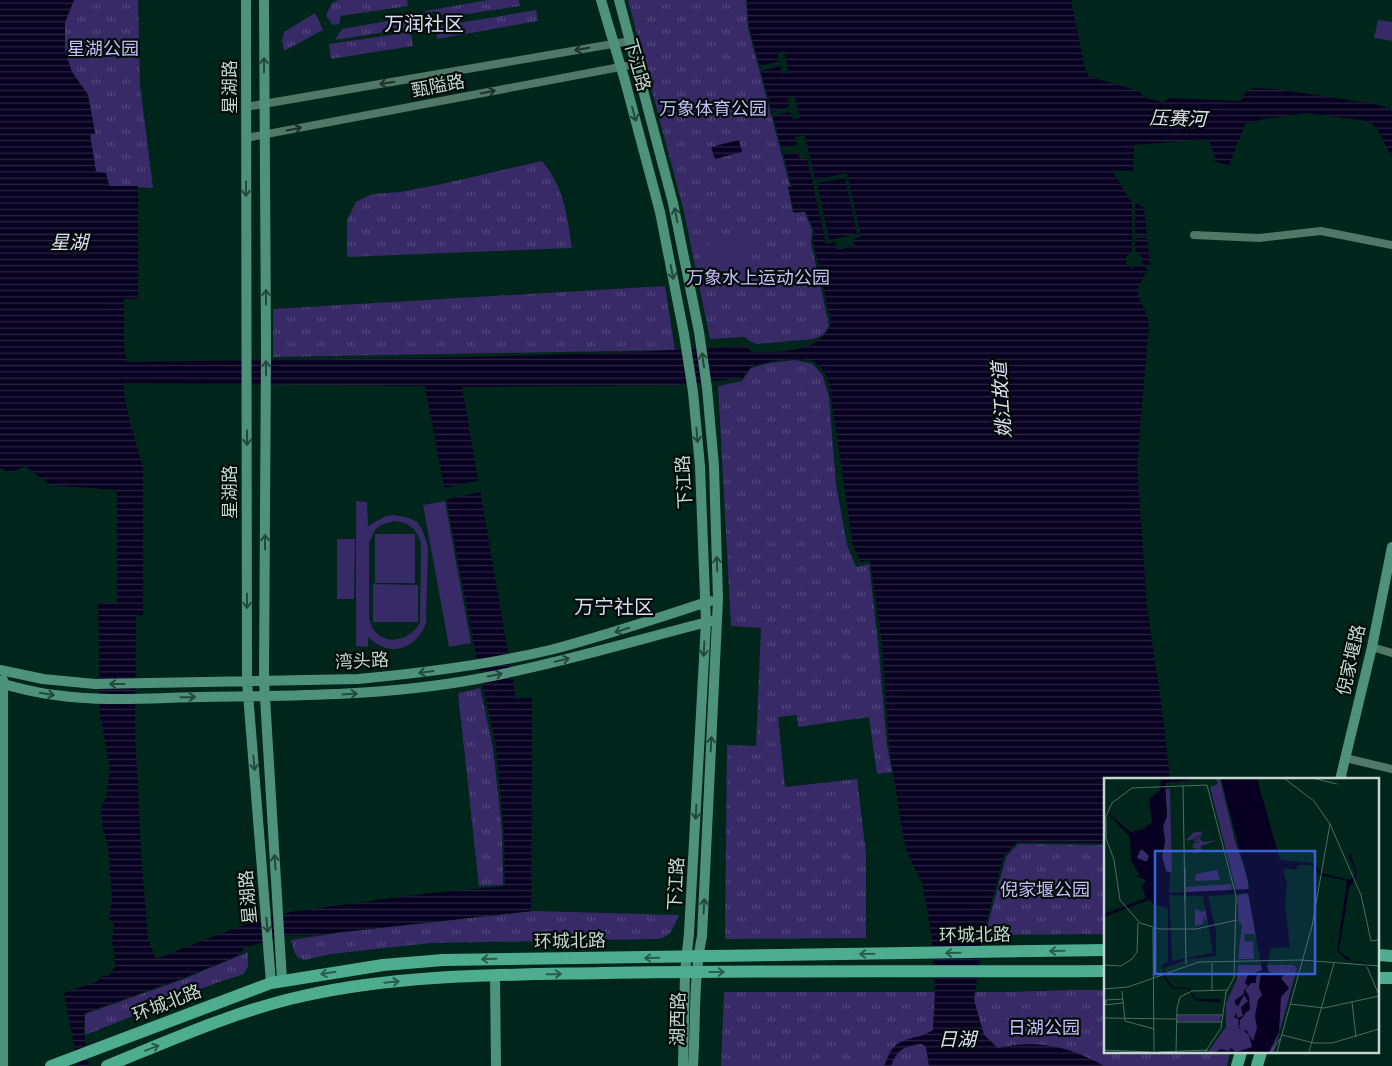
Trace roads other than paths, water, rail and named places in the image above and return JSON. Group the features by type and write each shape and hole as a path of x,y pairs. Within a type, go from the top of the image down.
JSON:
{"main road":[{"name":"星湖路","path":"246,0 247,681 277,982"},
{"name":"星湖路","path":"264,0 266,346 264,698 277,982"},
{"name":"下江路","path":"602,0 660,212 684,334 692,386 700,466 706,622 689,933 692,958 691,972"},
{"name":"下江路","path":"619,0 673,203 699,332 707,388 714,466 718,599 702,936 692,958"},
{"path":"246,171 265,170"},
{"name":"倪家堰路","path":"1340,778 1372,647 1392,547"},
{"name":"湾头路","path":"3,670 43,679 95,684 358,679 420,673 474,665 550,650 615,632 718,599"},
{"name":"湾头路","path":"1,684 48,694 96,698 264,698 386,692 515,671 600,652 717,620"},
{"path":"3,670 1,684 3,1066"},
{"path":"703,671 714,678"},
{"name":"环城北路","path":"51,1066 277,982 383,965 443,960 692,958 1104,950"},
{"name":"环城北路","path":"107,1066 242,1012 305,995 388,982 495,976 691,972 1104,971"},
{"name":"湖西路","path":"683,1066 691,972"},
{"name":"湖西路","path":"691,972 693,1066"},
{"path":"495,976 496,1066"}],"street":[{"name":"甄隘路","path":"246,107 630,41"},
{"name":"甄隘路","path":"246,138 636,64"},
{"path":"1194,235 1259,238 1321,231 1392,245"},
{"path":"1372,647 1392,653"},
{"path":"1345,758 1392,769"}],"water":[{"path":"0,0 74,0 65,22 65,51 72,72 88,95 95,133 90,135 96,172 106,173 109,186 138,186 138,299 124,299 124,349 127,362 513,356 745,346 752,352 774,352 798,349 818,341 826,333 831,323 813,240 814,231 805,211 794,212 788,187 792,187 749,27 747,0 1071,0 1088,76 1138,91 1145,98 1163,102 1170,98 1238,101 1241,100 1247,91 1253,88 1275,89 1375,104 1392,112 1392,158 1377,129 1372,124 1360,120 1306,113 1264,119 1245,124 1229,165 1214,161 1215,155 1208,139 1134,145 1133,171 1112,170 1129,199 1144,208 1150,265 1137,289 1149,323 1137,464 1147,608 1170,778 1104,778 1104,843 1017,842 1004,855 983,935 974,1000 984,1035 998,1048 1026,1044 1052,1046 1078,1053 1104,1066 929,1066 926,1047 921,1044 902,1050 896,1056 891,1066 884,1066 890,1052 900,1042 924,1035 933,1030 935,990 932,937 922,883 907,852 903,836 889,746 882,644 870,560 861,562 853,547 829,383 818,365 812,361 798,359 752,366 742,378 676,385 462,387 516,699 532,697 531,911 304,936 292,935 245,947 237,956 183,978 85,1013 84,1033 89,1066 78,1066 64,993 98,981 102,976 108,976 117,965 113,960 115,956 112,943 114,925 109,919 112,901 108,845 103,830 101,808 106,798 110,769 100,715 98,603 117,603 117,490 50,485 25,466 11,473 0,468","holes":["124,383 425,386 475,651 496,746 504,831 505,886 414,895 291,912 251,922 156,959 148,939 141,854 135,730 136,615 143,615 143,469 129,419"]},
{"path":"739,140 742,152 715,159 711,147"}],"district":[{"name":"万润社区","path":"424,24"},
{"name":"万宁社区","path":"614,607"}],"park label":[{"name":"星湖公园","path":"103,49"},
{"name":"万象体育公园","path":"713,109"},
{"name":"万象水上运动公园","path":"758,278"},
{"name":"倪家堰公园","path":"1045,890"},
{"name":"日湖公园","path":"1044,1028"}],"water label":[{"name":"压赛河","path":"1178,118"},
{"name":"星湖","path":"69,242"},
{"name":"姚江故道","path":"1001,400"},
{"name":"日湖","path":"957,1039"}]}
